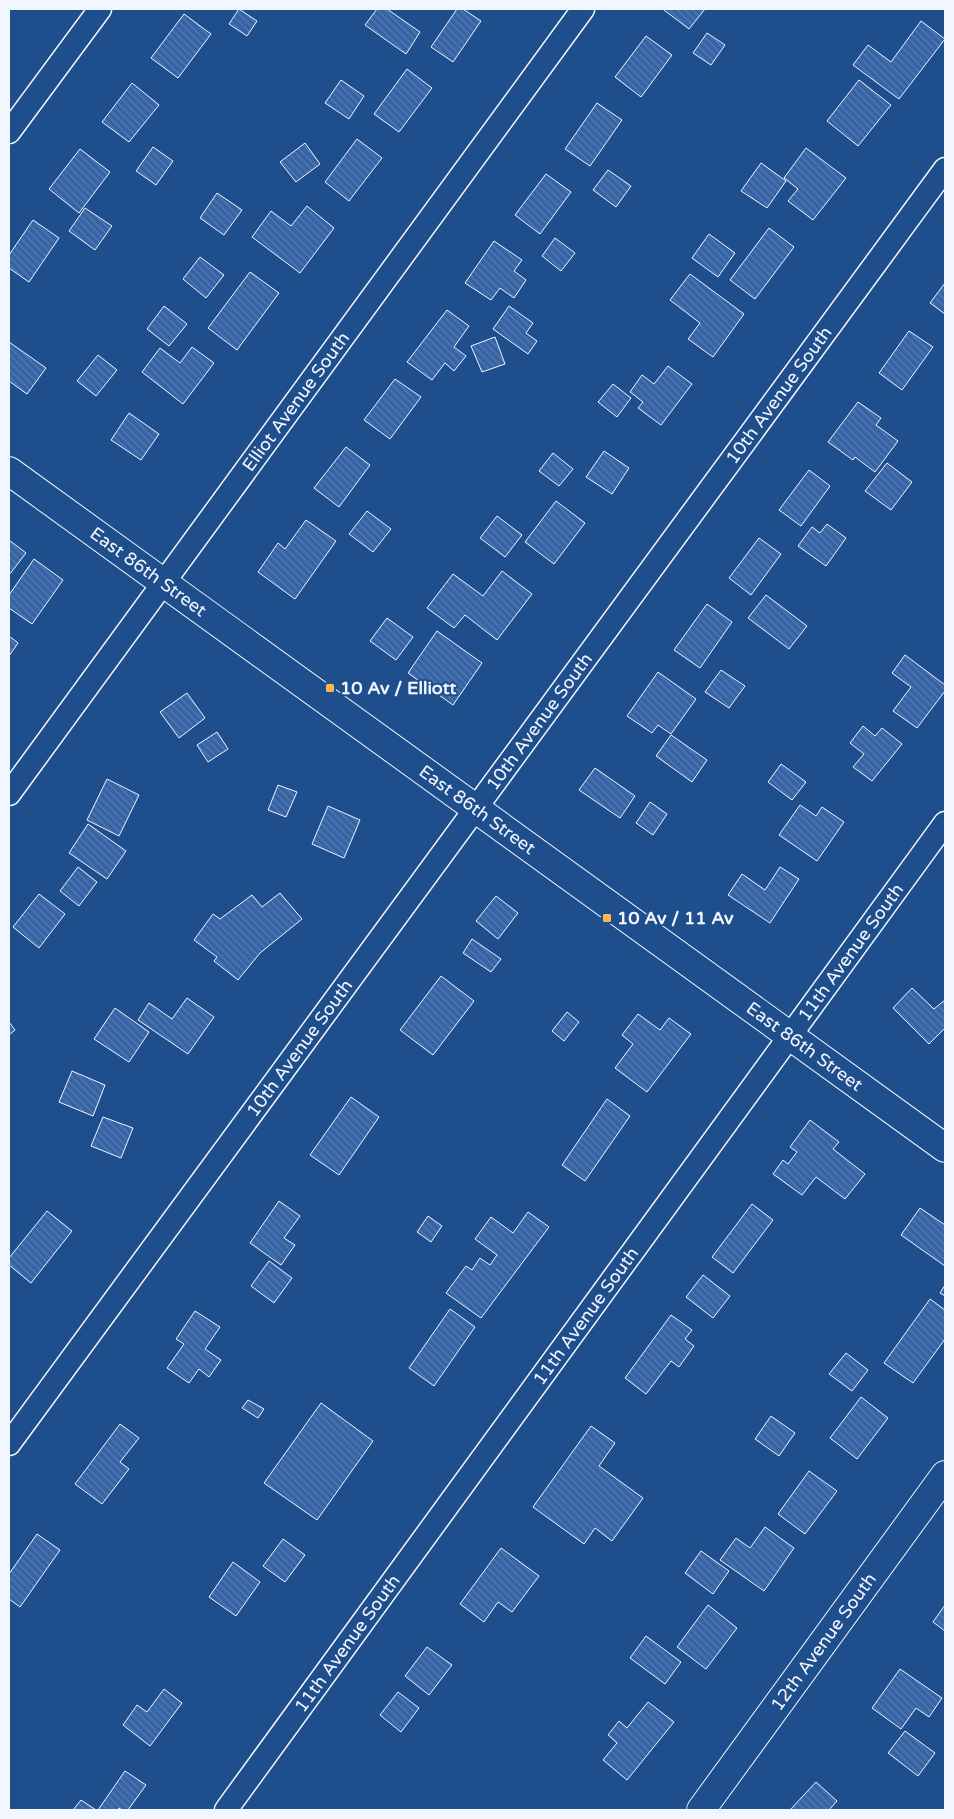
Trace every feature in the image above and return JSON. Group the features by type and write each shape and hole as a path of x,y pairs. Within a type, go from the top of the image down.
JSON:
{"street":[{"path":"9,132 100,9"},
{"name":"Elliot Avenue South","path":"9,794 583,9"},
{"name":"10th Avenue South","path":"9,1444 945,169"},
{"name":"East 86th Street","path":"9,471 945,1148"},
{"name":"11th Avenue South","path":"226,1810 945,823"},
{"name":"12th Avenue South","path":"702,1810 945,1475"}],"building":[{"path":"239,9 257,21 247,36 229,24"},
{"path":"377,9 387,9 420,32 406,54 365,25"},
{"path":"457,9 463,9 481,21 453,62 431,47"},
{"path":"665,9 705,9 689,29"},
{"path":"184,14 211,34 178,78 151,58"},
{"path":"921,21 945,39 899,99 853,65 868,45 891,62"},
{"path":"707,33 725,45 711,65 693,53"},
{"path":"646,36 672,55 641,97 615,77"},
{"path":"407,69 432,88 399,132 374,114"},
{"path":"341,80 364,96 349,119 325,103"},
{"path":"859,80 891,105 858,146 827,121"},
{"path":"132,83 159,105 129,142 102,122"},
{"path":"597,103 622,120 590,166 565,149"},
{"path":"357,139 382,158 349,201 325,182"},
{"path":"305,143 320,164 296,182 280,162"},
{"path":"153,147 173,161 156,185 136,171"},
{"path":"806,148 846,178 813,220 788,201 798,189 784,178"},
{"path":"80,149 110,172 79,213 49,189"},
{"path":"761,163 786,181 767,208 741,191"},
{"path":"608,170 631,186 616,207 593,190"},
{"path":"546,174 571,192 540,234 515,215"},
{"path":"217,193 242,210 224,235 200,218"},
{"path":"307,206 334,228 300,273 252,237 271,211 291,226"},
{"path":"85,208 112,226 95,250 69,231"},
{"path":"33,220 59,238 29,282 9,268 9,255"},
{"path":"769,228 794,247 755,299 730,280"},
{"path":"709,234 735,253 718,277 692,258"},
{"path":"555,238 575,253 561,271 542,256"},
{"path":"494,241 522,260 514,271 526,280 514,298 500,288 491,300 465,283"},
{"path":"200,257 224,275 206,298 183,279"},
{"path":"250,272 279,293 237,350 208,328"},
{"path":"690,274 744,314 713,357 688,339 700,323 670,300"},
{"path":"945,283 945,314 930,303"},
{"path":"164,306 187,324 169,346 147,329"},
{"path":"509,306 533,323 526,333 537,341 528,354 493,329"},
{"path":"447,310 469,326 454,347 466,356 454,371 445,363 432,380 407,362"},
{"path":"909,331 933,347 902,390 879,373"},
{"path":"495,337 505,364 482,372 471,346"},
{"path":"9,342 46,368 27,394 9,381"},
{"path":"192,347 214,363 183,404 142,372 160,348 180,363"},
{"path":"98,355 117,370 96,396 77,381"},
{"path":"668,366 692,384 661,425 638,408 643,402 630,392 642,375 654,384"},
{"path":"395,379 421,397 390,439 364,420"},
{"path":"613,384 631,398 617,417 598,402"},
{"path":"858,402 881,418 876,425 898,441 875,472 855,457 853,460 828,442"},
{"path":"129,413 159,434 141,460 111,440"},
{"path":"346,447 370,465 339,507 314,488"},
{"path":"604,451 629,468 612,494 586,477"},
{"path":"553,453 573,469 559,486 539,471"},
{"path":"887,463 912,482 891,510 865,491"},
{"path":"809,470 830,486 801,526 779,510"},
{"path":"556,501 585,523 554,564 525,542"},
{"path":"367,511 391,529 373,552 349,534"},
{"path":"497,516 522,535 505,557 480,538"},
{"path":"306,520 336,541 295,599 258,572 278,543 285,549"},
{"path":"827,524 846,538 826,566 798,546 812,527 820,533"},
{"path":"759,538 781,554 751,595 729,578"},
{"path":"9,540 26,553 9,575"},
{"path":"34,559 63,580 32,624 9,608 9,595"},
{"path":"502,571 532,594 497,640 465,615 454,628 427,608 453,574 483,596"},
{"path":"766,595 807,626 789,649 748,618"},
{"path":"707,604 732,622 700,668 674,650"},
{"path":"387,618 413,637 396,660 370,641"},
{"path":"437,631 482,663 453,705 408,673"},
{"path":"9,636 18,643 9,656"},
{"path":"905,655 945,685 945,691 917,728 893,711 911,687 892,673"},
{"path":"721,670 745,686 729,708 705,692"},
{"path":"658,672 696,699 671,734 658,725 652,733 627,716"},
{"path":"187,693 205,718 179,738 160,712"},
{"path":"863,726 875,736 882,728 902,744 872,781 853,767 864,754 850,743"},
{"path":"217,732 228,749 208,762 197,745"},
{"path":"671,735 707,760 692,782 656,756"},
{"path":"781,764 806,782 792,800 768,782"},
{"path":"595,768 635,796 620,818 579,790"},
{"path":"107,779 139,795 119,836 87,820"},
{"path":"278,785 297,792 286,817 268,810"},
{"path":"650,802 667,814 653,835 636,823"},
{"path":"800,805 816,816 822,807 844,822 817,861 779,835"},
{"path":"328,806 360,820 344,858 312,844"},
{"path":"88,824 126,851 107,879 69,853"},
{"path":"78,867 97,882 79,906 60,891"},
{"path":"780,867 799,879 770,923 728,895 742,874 765,890"},
{"path":"280,893 302,919 260,953 238,980 214,961 217,957 194,940 213,914 220,919 252,895 262,907"},
{"path":"39,894 65,914 39,948 13,927"},
{"path":"496,896 518,913 498,939 476,921"},
{"path":"472,939 501,959 491,972 463,953"},
{"path":"441,976 474,1001 433,1055 400,1030"},
{"path":"912,988 934,1009 945,1000 945,1028 929,1044 893,1008"},
{"path":"187,998 214,1017 188,1054 138,1020 149,1003 172,1019"},
{"path":"115,1008 149,1032 129,1062 94,1039"},
{"path":"567,1012 579,1022 564,1041 552,1031"},
{"path":"638,1014 660,1030 669,1018 691,1034 647,1092 615,1068 633,1044 622,1035"},
{"path":"9,1022 15,1030 9,1035"},
{"path":"72,1071 105,1085 93,1116 59,1102"},
{"path":"351,1097 379,1117 339,1175 310,1155"},
{"path":"607,1099 630,1116 585,1181 562,1165"},
{"path":"103,1117 133,1128 121,1158 91,1146"},
{"path":"810,1120 839,1142 833,1149 865,1174 845,1199 816,1177 802,1195 773,1174 783,1160 788,1164 797,1152 790,1147"},
{"path":"279,1201 300,1216 284,1238 295,1245 281,1265 250,1243"},
{"path":"752,1204 773,1220 733,1273 712,1257"},
{"path":"920,1208 945,1225 945,1266 901,1235"},
{"path":"47,1211 72,1231 31,1283 9,1265 9,1258"},
{"path":"528,1212 549,1227 481,1318 446,1293 466,1266 472,1270 480,1258 490,1265 497,1255 475,1239 491,1217 513,1233"},
{"path":"428,1216 442,1226 431,1242 417,1232"},
{"path":"269,1261 292,1278 274,1303 251,1286"},
{"path":"703,1275 730,1296 713,1318 686,1297"},
{"path":"945,1285 945,1296 940,1293"},
{"path":"930,1299 945,1310 945,1339 913,1383 884,1363"},
{"path":"450,1309 475,1327 434,1386 409,1368"},
{"path":"195,1311 220,1327 205,1349 221,1360 209,1377 199,1369 189,1383 167,1368 184,1344 176,1339"},
{"path":"671,1315 692,1330 685,1339 694,1346 679,1367 671,1361 646,1394 625,1378"},
{"path":"846,1353 868,1370 852,1391 829,1374"},
{"path":"861,1397 888,1418 857,1459 830,1438"},
{"path":"248,1400 264,1409 258,1418 242,1408"},
{"path":"321,1403 373,1441 317,1520 264,1483"},
{"path":"771,1416 795,1433 779,1456 755,1439"},
{"path":"120,1424 139,1438 120,1462 129,1469 102,1504 75,1484"},
{"path":"591,1426 615,1443 599,1466 643,1498 612,1541 595,1528 584,1544 533,1507"},
{"path":"809,1471 837,1491 805,1534 778,1514"},
{"path":"765,1527 794,1548 764,1591 720,1560 736,1538 750,1548"},
{"path":"37,1534 60,1550 20,1607 9,1599 9,1574"},
{"path":"283,1539 305,1555 285,1582 263,1566"},
{"path":"501,1548 539,1576 512,1612 498,1602 484,1622 460,1604"},
{"path":"701,1551 729,1571 713,1594 685,1573"},
{"path":"233,1562 260,1582 236,1616 209,1597"},
{"path":"708,1605 737,1628 706,1669 677,1647"},
{"path":"945,1605 945,1631 933,1622"},
{"path":"646,1636 681,1662 665,1684 630,1658"},
{"path":"427,1647 452,1665 429,1695 405,1676"},
{"path":"900,1669 942,1698 929,1717 916,1708 901,1729 872,1708"},
{"path":"164,1689 182,1703 150,1746 123,1725 137,1705 147,1712"},
{"path":"398,1692 419,1708 401,1732 380,1715"},
{"path":"648,1702 674,1722 627,1780 603,1760 617,1743 608,1735 619,1721 627,1728"},
{"path":"905,1731 935,1753 918,1776 888,1753"},
{"path":"125,1771 146,1785 128,1810 119,1808 118,1810 98,1810"},
{"path":"816,1782 837,1801 829,1810 790,1810"},
{"path":"81,1800 96,1810 73,1810"}],"place":[{"name":"10 Av / Elliott","path":"330,688"},
{"name":"10 Av / 11 Av","path":"607,918"}]}
